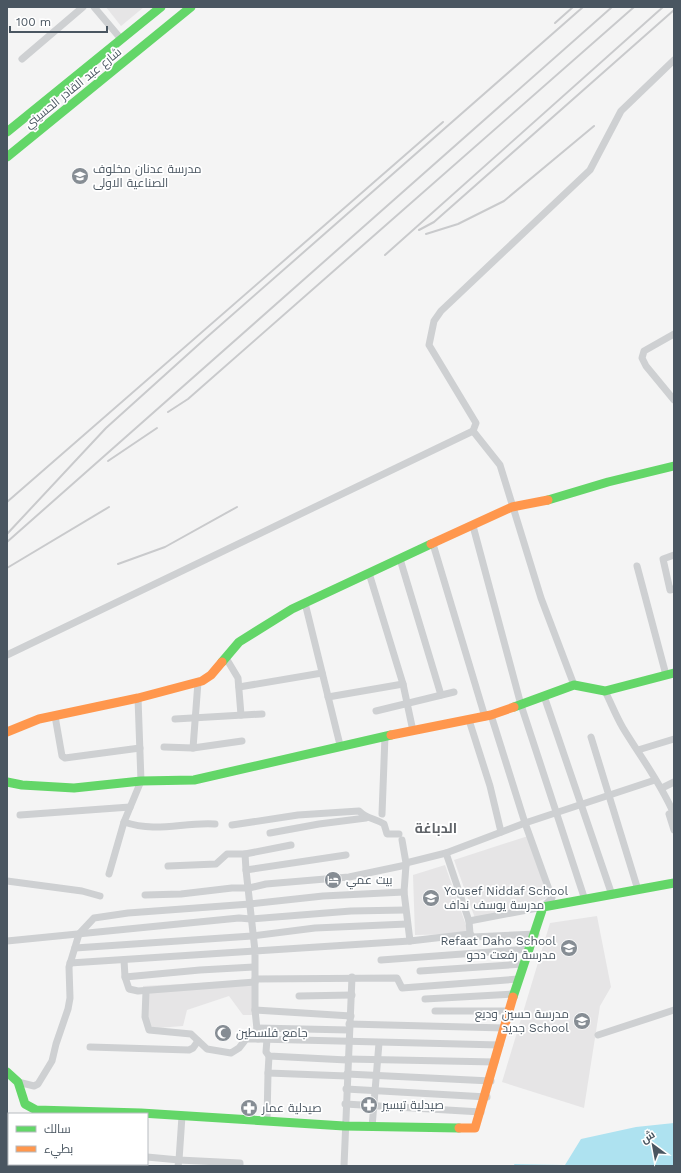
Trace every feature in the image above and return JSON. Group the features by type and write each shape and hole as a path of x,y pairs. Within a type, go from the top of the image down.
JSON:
{"street":[{"path":"22,59 83,7"},
{"path":"94,7 121,39"},
{"name":"شارع عبد القادر الحسيني","path":"7,132 161,7"},
{"name":"شارع عبد القادر الحسيني","path":"7,157 191,7"},
{"path":"7,655 473,431 476,423 430,345 434,321 441,311 590,170 621,111 674,60"},
{"path":"674,334 644,351 642,358 646,366 674,400"},
{"path":"473,431 500,466 541,598 574,685"},
{"path":"7,732 39,719 138,698 198,682 211,675 244,637 305,603 512,507 535,504 608,482 674,466"},
{"path":"473,526 521,705 585,900"},
{"path":"148,1115 344,1126 475,1128 487,1097 522,964 536,934 543,907 552,898 488,716 432,544"},
{"path":"674,555 663,559 670,590 674,588"},
{"path":"400,559 441,695"},
{"path":"7,782 22,785 74,788 142,781 194,780 385,736 488,716 574,685 605,691 670,674 637,566"},
{"path":"369,573 402,684 413,731"},
{"path":"305,603 340,746"},
{"path":"226,658 238,678 241,714"},
{"path":"239,687 322,673"},
{"path":"193,748 198,682"},
{"path":"328,696 402,684"},
{"path":"605,691 623,727 655,780 662,788 673,812 669,814 674,830"},
{"path":"376,711 454,692"},
{"path":"544,696 612,895"},
{"path":"109,874 124,822 142,781 138,698"},
{"path":"175,719 241,714 262,714"},
{"path":"55,716 62,756 65,758 140,748"},
{"path":"469,720 490,786 502,832"},
{"path":"382,814 385,736"},
{"path":"591,737 638,890"},
{"path":"638,750 674,740"},
{"path":"164,747 193,748 242,741"},
{"path":"145,896 181,894 232,888 249,888 266,884 349,877 446,853 525,823 655,780"},
{"path":"662,788 674,782"},
{"path":"20,815 130,807"},
{"path":"232,825 298,814 359,811 366,818"},
{"path":"270,833 319,824 366,818 376,820 384,824 385,832 387,834 400,837 406,864 404,892 410,941"},
{"path":"124,822 139,828 215,824"},
{"path":"168,866 216,864 219,863 224,855 244,854 291,845"},
{"path":"446,853 469,921 470,934 473,938 536,934"},
{"path":"244,854 249,888 252,936 255,951 255,1010 258,1039"},
{"path":"246,870 346,855"},
{"path":"7,881 82,891 100,896"},
{"path":"469,921 674,883"},
{"path":"7,1072 18,1082 34,1086 38,1084 52,1061 69,1004 70,963 78,934 94,918 141,912 250,904 323,896 404,892"},
{"path":"7,941 239,918 251,919 351,911 405,910"},
{"path":"75,948 252,936 316,928 407,924"},
{"path":"70,963 410,941 470,934"},
{"path":"381,960 530,949"},
{"path":"124,960 125,977 129,989 146,991 255,980 352,977 397,978 402,988 519,978"},
{"path":"420,971 522,964"},
{"path":"125,977 254,967"},
{"path":"344,1166 344,1126 352,977"},
{"path":"146,991 145,1017 149,1030 191,1034 212,1051 231,1053 239,1048 246,1039 500,1045"},
{"path":"426,999 513,994"},
{"path":"299,996 352,995"},
{"path":"255,1010 351,1016"},
{"path":"598,1035 674,1010"},
{"path":"435,1011 509,1011"},
{"path":"257,1028 505,1028"},
{"path":"267,1039 267,1121"},
{"path":"90,1047 189,1050 193,1048 198,1041"},
{"path":"372,1127 379,1043"},
{"path":"268,1056 347,1060 495,1062"},
{"path":"268,1073 491,1081"},
{"path":"18,1082 25,1104 37,1112 73,1113"},
{"path":"346,1089 487,1097"},
{"path":"345,1104 374,1104 481,1112"},
{"path":"179,1163 182,1116"},
{"path":"7,1129 8,1142"},
{"path":"148,1157 179,1163 240,1163 240,1166"}],"shaded area":[{"path":"106,7 144,7 121,26"},
{"path":"528,836 548,898 476,921 454,860"},
{"path":"445,865 469,934 415,935 413,875"},
{"path":"597,916 611,987 600,1006 584,1108 502,1082 550,923"},
{"path":"256,980 254,1015 243,1015 229,996 187,1010 183,1026 158,1028 144,1025 143,986"}],"water":[{"path":"674,1123 674,1166 515,1166 514,1164 565,1165 581,1139 636,1127"}],"railway":[{"path":"555,23 573,7"},
{"path":"7,534 106,428 207,337 583,7"},
{"path":"7,542 612,7"},
{"path":"168,412 188,399 634,7"},
{"path":"385,255 663,7"},
{"path":"419,230 434,222 674,10"},
{"path":"7,502 443,122"},
{"path":"426,234 458,224 504,201 594,126"},
{"path":"108,461 157,428"},
{"path":"7,568 109,507"},
{"path":"118,564 165,547 237,507"}],"traffic: fast":[{"path":"7,132 161,7"},
{"path":"7,157 191,7"},
{"path":"548,500 608,482 674,466"},
{"path":"222,662 239,642 292,609 431,544"},
{"path":"514,707 574,685 605,691 674,673"},
{"path":"7,782 22,785 74,788 141,781 194,780 391,735"},
{"path":"513,997 543,907 674,883"},
{"path":"7,1072 18,1082 25,1104 36,1110 141,1113"},
{"path":"148,1113 344,1126 459,1128"}],"traffic: slow":[{"path":"431,544 512,507 548,500"},
{"path":"7,732 39,719 138,698 202,681 211,675 222,662"},
{"path":"391,735 491,715 514,707"},
{"path":"459,1128 475,1128 513,997"}],"place":[{"name":"مدرسة عدنان مخلوف الصناعية الاولى","path":"80,176"},
{"name":"بيت عمي","path":"333,880"},
{"name":"Yousef Niddaf School مدرسة يوسف نداف","path":"431,898"},
{"name":"Refaat Daho School مدرسة رفعت دحو","path":"569,948"},
{"name":"مدرسة حسين وديع جديد School","path":"582,1021"},
{"name":"جامع فلسطين","path":"223,1033"},
{"name":"صيدلية تيسير","path":"369,1105"},
{"name":"صيدلية عمار","path":"249,1108"}],"district":[{"name":"الدباغة","path":"436,828"}]}
